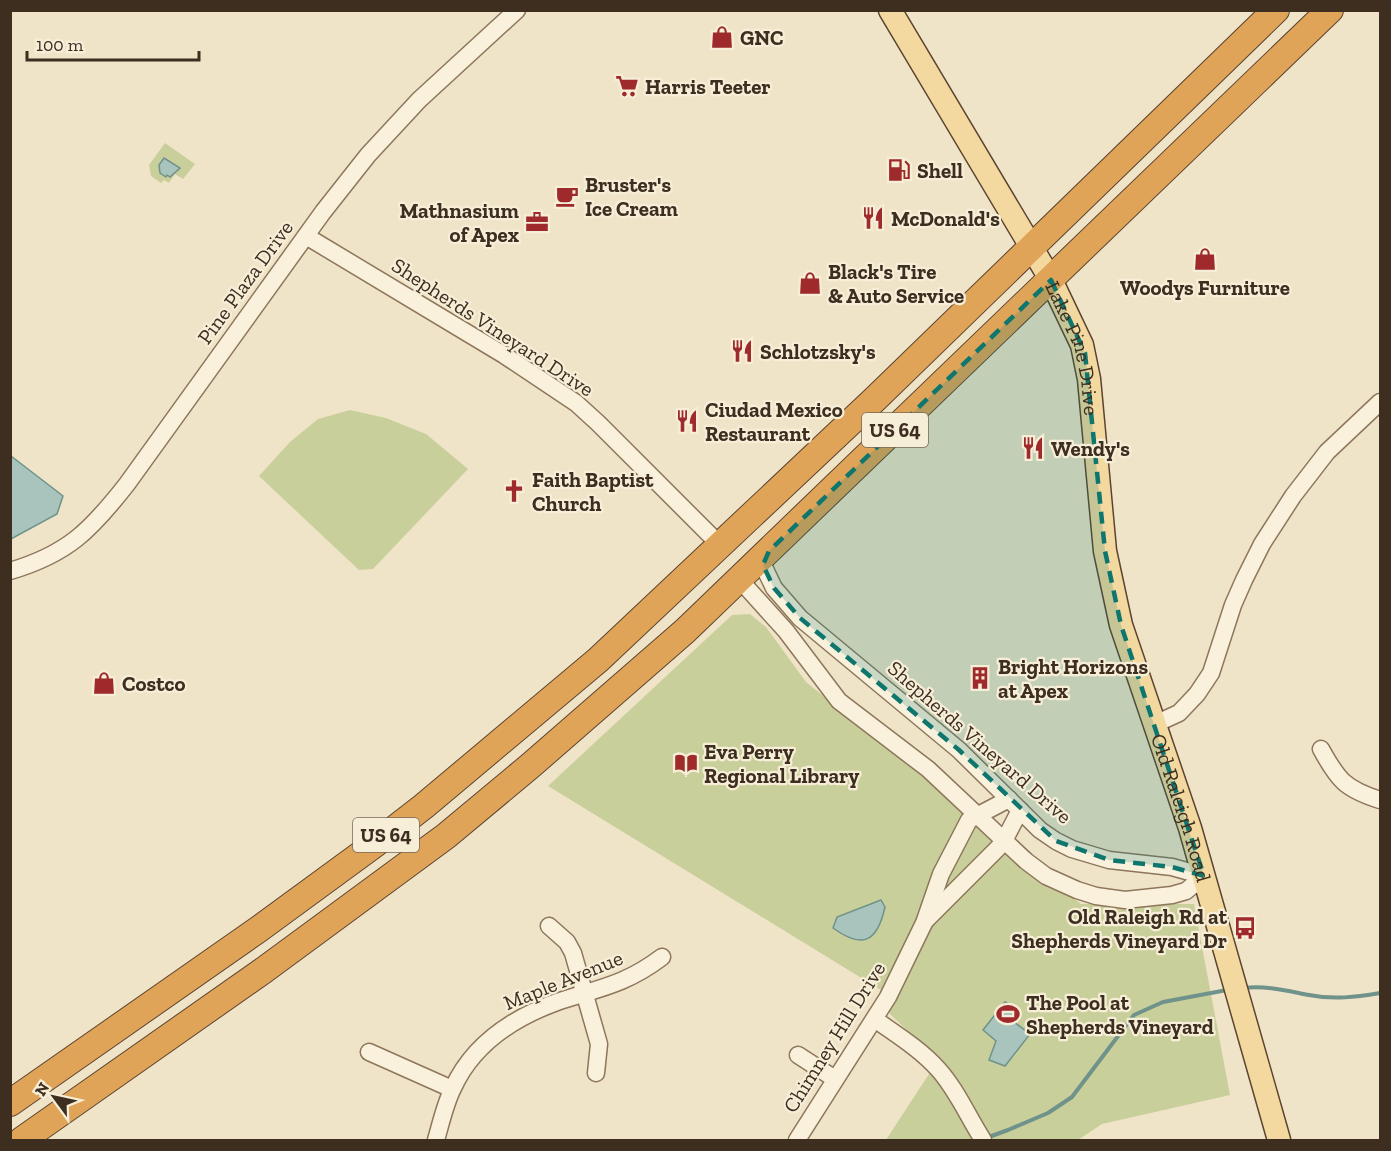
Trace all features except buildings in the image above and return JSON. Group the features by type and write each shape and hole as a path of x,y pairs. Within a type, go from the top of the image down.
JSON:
{"highway":[{"name":"US 64","path":"10,1103 259,929 424,806 598,660 721,546 1276,10"},
{"name":"US 64","path":"22,1140 264,970 446,836 530,766 685,631 1330,10"},
{"path":"739,579 735,570 736,557 746,542 819,465 824,447"},
{"path":"604,700 720,577 724,563 721,546"},
{"path":"10,1114 40,1092 81,1053"}],"main road":[{"name":"Lake Pine Drive","path":"890,10 1051,280 1085,353 1105,551 1121,625 1155,724"},
{"name":"Old Raleigh Road","path":"1155,724 1204,876 1279,1140"}],"street":[{"name":"Pine Plaza Drive","path":"10,571 50,557 93,526 127,484 306,236 368,155 419,100 517,10"},
{"name":"Shepherds Vineyard Drive","path":"306,236 504,355 576,403 721,546"},
{"name":"Old Raleigh Road","path":"1155,724 1179,712 1197,694 1211,673 1244,579 1293,496 1327,452 1380,402"},
{"name":"Shepherds Vineyard Drive","path":"769,551 763,564 774,588 785,604 951,743 1041,830 1072,849 1109,860 1172,867 1204,876"},
{"path":"739,579 786,631 826,687 839,701 928,769 1004,841 1046,876 1077,890 1113,900 1172,895 1186,891 1204,876"},
{"path":"1321,749 1335,775 1344,783 1380,800"},
{"name":"Chimney Hill Drive","path":"797,1140 835,1079 876,1020 924,923 941,873 969,820 977,814 1015,805"},
{"name":"Chimney Hill Drive","path":"924,923 1004,841 1015,805"},
{"path":"549,926 567,942 573,953 599,1044 596,1073"},
{"name":"Maple Avenue","path":"436,1140 452,1089 470,1059 482,1046 512,1022 558,1002 619,983 648,968 662,957"},
{"path":"876,1020 924,1055 938,1069 950,1084 983,1140"},
{"path":"369,1052 452,1089"},
{"path":"798,1055 835,1079"}],"highlighted area":[{"path":"1051,280 1085,353 1105,551 1121,625 1204,876 1172,867 1109,860 1056,841 959,750 800,618 774,588 763,565 769,551"}],"green space":[{"path":"165,143 195,164 183,179 175,174 169,183 164,180 161,183 151,176 149,165"},
{"path":"350,410 386,418 426,434 468,469 373,569 359,570 259,476 290,442 318,419"},
{"path":"750,614 766,627 806,682 1081,904 1194,904 1230,1095 1102,1124 1078,1140 886,1140 938,1060 890,1014 881,990 548,786 732,615"}],"water":[{"path":"164,158 180,168 170,177 160,173 159,165"},
{"path":"11,456 63,496 57,514 11,539"},
{"path":"881,900 885,907 882,919 873,935 867,939 852,939 833,928 837,917"},
{"path":"1005,1002 1018,1008 1014,1022 1030,1034 1005,1066 989,1060 996,1041 983,1030"}],"waterway":[{"path":"1243,988 1268,988 1336,998 1380,993"},
{"path":"986,1138 1048,1113 1072,1097 1134,1015 1163,1002 1227,990"}],"place":[{"name":"GNC","path":"722,37"},
{"name":"Harris Teeter","path":"627,86"},
{"name":"Shell","path":"899,170"},
{"name":"Bruster's Ice Cream","path":"567,196"},
{"name":"McDonald's","path":"873,218"},
{"name":"Mathnasium of Apex","path":"537,222"},
{"name":"Woodys Furniture","path":"1205,259"},
{"name":"Black's Tire & Auto Service","path":"810,283"},
{"name":"Schlotzsky's","path":"742,351"},
{"name":"Ciudad Mexico Restaurant","path":"687,421"},
{"name":"Wendy's","path":"1033,448"},
{"name":"Faith Baptist Church","path":"514,491"},
{"name":"Bright Horizons at Apex","path":"980,678"},
{"name":"Costco","path":"104,683"},
{"name":"Eva Perry Regional Library","path":"686,763"},
{"name":"Old Raleigh Rd at Shepherds Vineyard Dr","path":"1245,928"},
{"name":"The Pool at Shepherds Vineyard","path":"1008,1014"}]}
